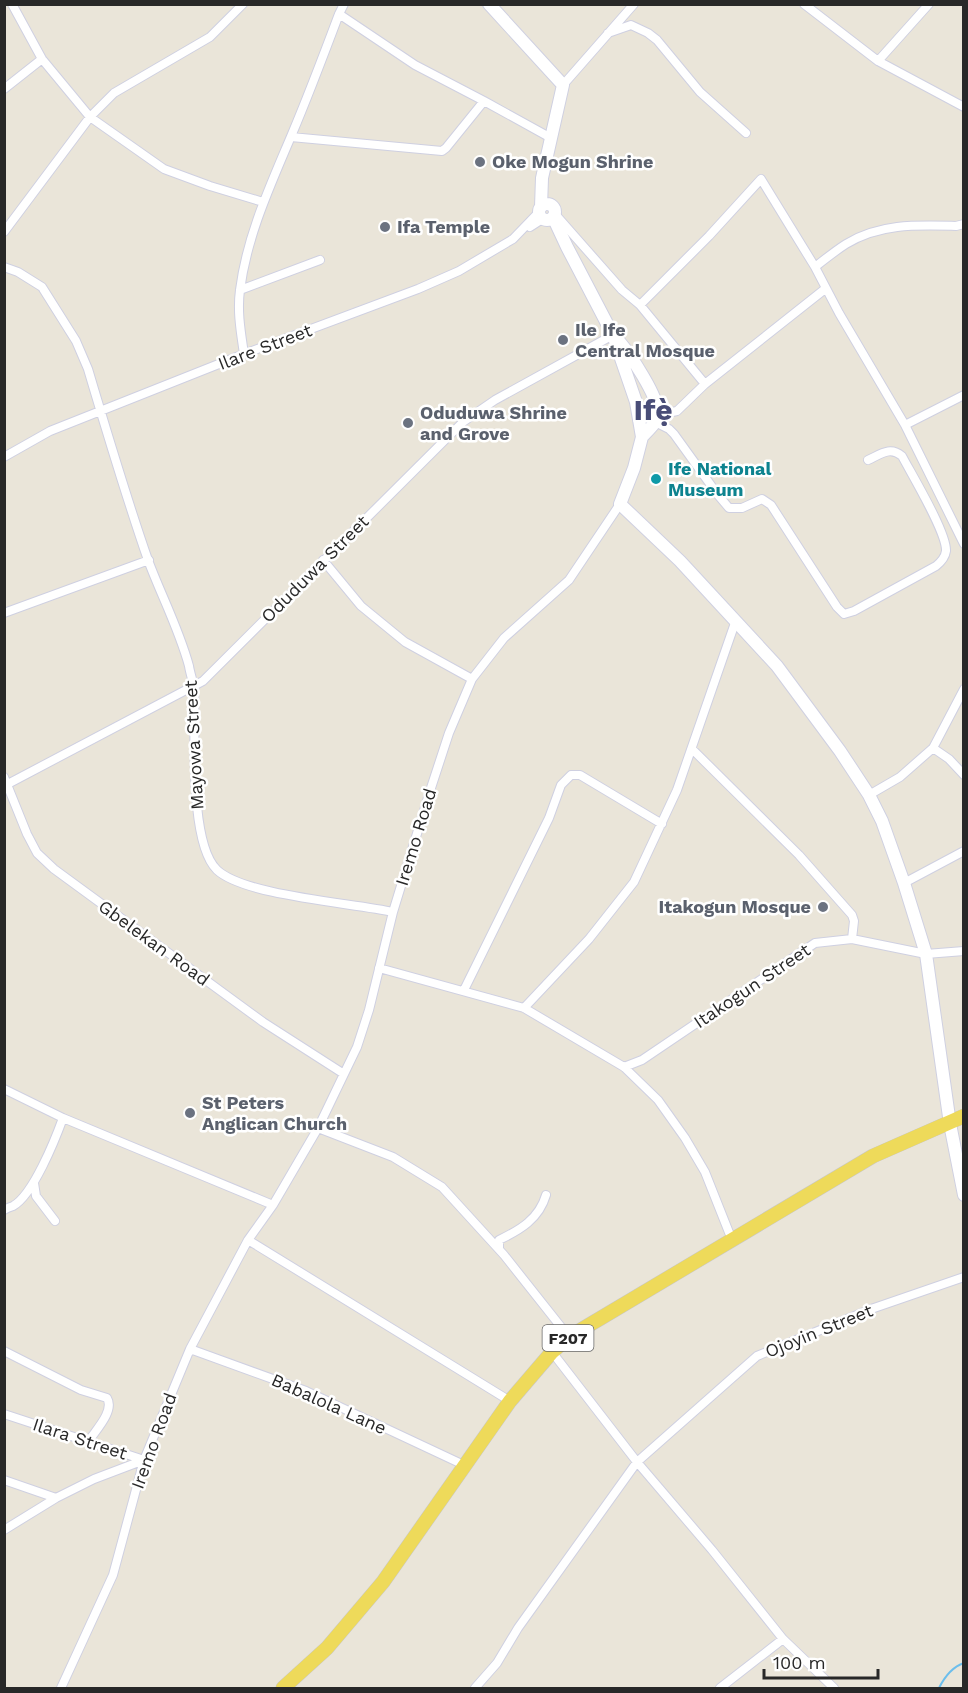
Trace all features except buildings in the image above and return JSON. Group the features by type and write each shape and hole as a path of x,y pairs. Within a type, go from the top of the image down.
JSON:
{"main road":[{"name":"F207","path":"284,1689 327,1648 383,1581 510,1401 552,1352 569,1337 873,1156 950,1124 963,1116"}],"street":[{"path":"12,4 42,59 90,117 164,169 263,202"},
{"path":"4,232 90,117 114,93 210,37 243,4"},
{"path":"244,354 239,314 240,290 263,202 316,78 344,4"},
{"path":"489,4 563,85"},
{"path":"634,4 563,85 542,178 547,213 613,335 636,402 642,437"},
{"path":"804,4 878,61 963,107"},
{"path":"878,61 929,4"},
{"path":"339,14 415,65 551,138"},
{"path":"608,33 631,25 648,33 666,49 700,92 746,133"},
{"path":"4,89 42,59"},
{"path":"291,137 442,151 447,148 484,101"},
{"path":"640,304 709,236 761,179 815,267 825,289 905,425 963,544"},
{"path":"547,213 622,290 640,304 705,384"},
{"name":"Ilare Street","path":"4,457 50,431 244,354 428,285 459,271 547,213"},
{"path":"815,267 846,244 874,231 904,225 956,226 963,224"},
{"path":"240,290 320,260"},
{"name":"Mayowa Street","path":"4,267 18,272 42,287 76,341 88,369 148,560 185,652 194,686 198,813 207,855 218,870 239,882 277,893 393,912"},
{"path":"825,289 705,384 677,411 657,418 642,437 634,468 620,504 680,561 777,666 810,708 869,795 882,821 926,954 950,1124 963,1194"},
{"path":"613,335 626,350 652,394 657,418 674,434 729,508 742,508 762,500 771,505 802,556 844,614 854,611 930,570 941,562 946,550 945,541 937,523 902,456 895,451 887,450 868,460"},
{"name":"Oduduwa Street","path":"6,782 203,681 463,422 495,400 613,335"},
{"path":"636,402 652,394"},
{"path":"905,425 963,395"},
{"name":"Iremo Road","path":"61,1689 113,1575 144,1460 190,1349 248,1240 273,1205 318,1128 357,1047 369,1010 393,912 449,733 472,679 504,638 569,580 620,504"},
{"path":"4,614 148,560"},
{"path":"323,560 361,606 405,642 472,679"},
{"path":"524,1008 611,913 634,882 662,824 692,749 736,620"},
{"path":"869,795 900,777 933,748 963,689"},
{"path":"933,748 949,759 963,775"},
{"path":"692,749 799,855 852,915 854,921 852,939"},
{"path":"464,990 549,818 561,785 566,779 571,775 580,775 662,824"},
{"name":"Gbelekan Road","path":"6,782 37,853 54,869 263,1022 344,1074"},
{"path":"904,883 963,851"},
{"name":"Itakogun Street","path":"624,1067 642,1060 815,943 852,939 926,954 963,951"},
{"path":"379,968 524,1008 624,1067 658,1100 685,1138 705,1172 732,1240"},
{"path":"4,1089 63,1118 273,1205"},
{"path":"4,1209 15,1205 34,1183 63,1118"},
{"path":"318,1128 393,1157 429,1178 450,1196 499,1249 569,1337"},
{"path":"34,1183 36,1196 55,1221"},
{"path":"499,1249 499,1240 514,1233 538,1214 546,1195"},
{"path":"248,1240 510,1401"},
{"name":"Ojoyin Street","path":"475,1689 497,1663 518,1628 637,1462 757,1356 874,1308 963,1277"},
{"name":"Babalola Lane","path":"190,1349 306,1391 466,1466"},
{"path":"4,1351 81,1390 107,1398 110,1402 110,1409 88,1442"},
{"path":"552,1352 637,1462 712,1550 783,1639 834,1689"},
{"name":"Ilara Street","path":"4,1414 144,1460"},
{"name":"Ilara Street","path":"4,1530 56,1498 93,1479 144,1460"},
{"path":"4,1480 56,1498"},
{"path":"720,1689 783,1639"}],"waterway":[{"path":"939,1688 949,1673 964,1663"}],"place":[{"name":"Oke Mogun Shrine","path":"480,162"},
{"name":"Ifa Temple","path":"385,227"},
{"name":"Ile Ife Central Mosque","path":"563,340"},
{"name":"Oduduwa Shrine and Grove","path":"408,423"},
{"name":"Ife National Museum","path":"656,479"},
{"name":"Itakogun Mosque","path":"823,907"},
{"name":"St Peters Anglican Church","path":"190,1113"}],"district":[{"name":"Ifẹ̀","path":"653,410"}]}
